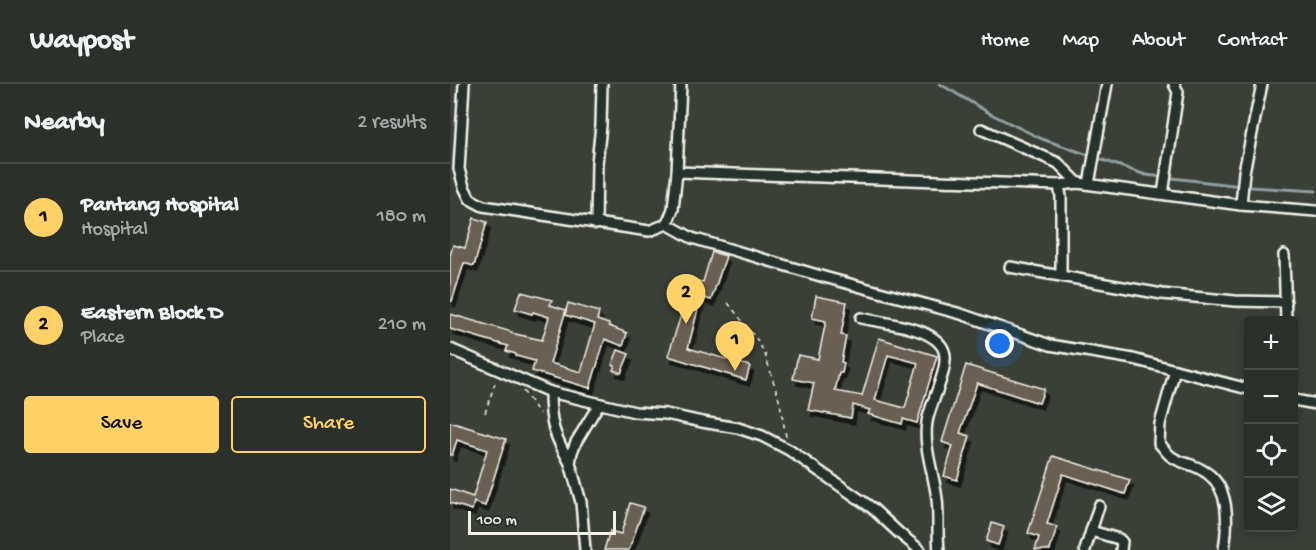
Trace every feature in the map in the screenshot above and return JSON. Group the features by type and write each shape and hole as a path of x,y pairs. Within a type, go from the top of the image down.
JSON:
{"street":[{"path":"464,84 459,169 470,199 483,206 649,231 668,224"},
{"path":"596,224 602,84"},
{"path":"668,224 673,209 677,172 681,84"},
{"path":"1089,184 1107,84"},
{"path":"1163,194 1178,92 1174,84"},
{"path":"1241,205 1244,172 1262,84"},
{"path":"981,129 1058,163 1078,183"},
{"path":"677,172 1059,185 1078,183 1241,205 1316,211"},
{"path":"1059,185 1061,275"},
{"path":"668,224 692,238 961,314 1050,345 1132,359 1244,388"},
{"path":"1284,255 1286,316"},
{"path":"1010,267 1162,294 1225,300 1286,302"},
{"path":"861,318 922,331 937,340 945,351 944,368 927,421 926,436 937,500 939,550"},
{"path":"450,349 550,392 635,412 666,414 738,428 762,436 789,450 872,508 920,550"},
{"path":"1175,370 1160,424 1159,443 1172,458 1203,470 1218,483 1227,514 1224,550"},
{"path":"550,392 550,410 554,431 570,463 581,502 585,550"},
{"path":"1298,401 1316,404"},
{"path":"570,463 576,442 599,404"},
{"path":"1085,550 1099,506"},
{"path":"1091,531 1119,539 1123,544 1121,550"}],"path":[{"path":"728,303 758,341 765,354 780,404 789,450"},
{"path":"485,412 499,371"},
{"path":"510,375 539,412"}],"building":[{"path":"474,218 487,222 474,266 464,263 452,301 450,301 450,256 453,245 465,248"},
{"path":"712,252 726,256 711,300 701,297 688,348 750,366 746,380 668,356 692,280 703,282"},
{"path":"521,292 552,300 550,305 566,310 550,363 581,372 595,324 565,315 568,303 599,312 597,320 627,333 623,346 605,339 590,388 532,371 535,361 506,351 508,346 450,329 450,314 542,340 549,317 515,309"},
{"path":"816,296 847,302 841,335 846,336 841,362 844,363 835,391 862,396 879,338 937,356 917,423 903,419 902,424 868,414 870,410 853,405 851,418 808,410 814,383 793,379 798,355 818,359 826,321 812,318","holes":["888,355 918,363 905,408 875,400"]},
{"path":"618,350 629,354 621,373 613,370 615,366 612,365"},
{"path":"966,365 1044,389 1039,403 977,383 960,433 970,436 957,480 944,476 953,446 942,442"},
{"path":"450,422 506,439 485,506 474,502 472,510 450,503 450,489 473,497 487,450 457,440 452,455 450,455"},
{"path":"1053,456 1130,480 1125,494 1063,474 1047,524 1057,527 1050,550 1035,550 1039,537 1028,533"},
{"path":"630,503 644,507 629,550 604,550 610,531 621,534"},
{"path":"992,523 1004,527 998,545 986,541"}],"waterway":[{"path":"940,84 991,114 1042,139 1146,175 1250,187 1316,191"}],"place":[{"name":"Eastern Block D","path":"686,324"},
{"name":"Pantang Hospital","path":"735,371"}]}
